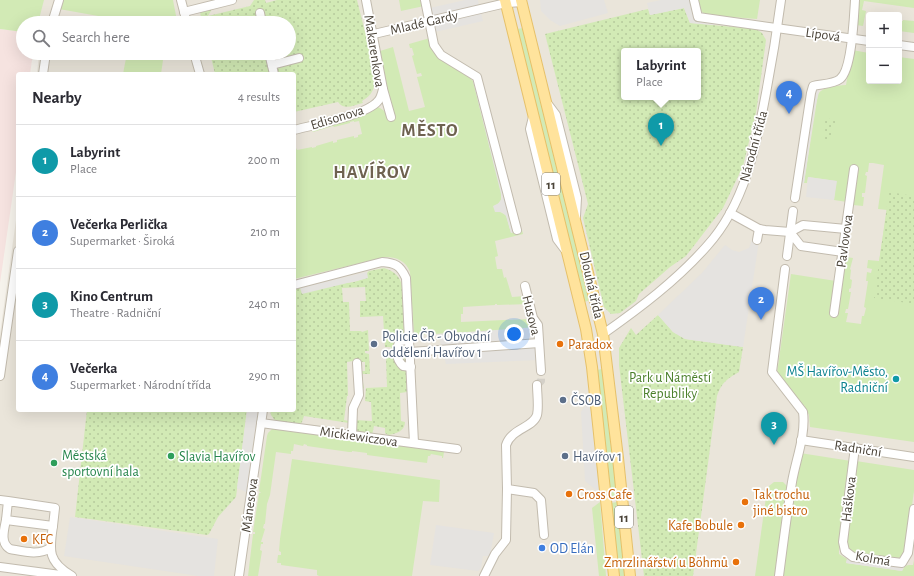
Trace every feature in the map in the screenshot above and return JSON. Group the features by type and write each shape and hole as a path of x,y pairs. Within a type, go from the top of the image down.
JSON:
{"main road":[{"name":"Dlouhá třída","path":"522,1 603,334 630,576"},
{"name":"Dlouhá třída","path":"506,2 583,313 590,352"},
{"name":"Národní třída","path":"590,352 603,334"},
{"name":"11","path":"590,352 614,576"}],"street":[{"path":"54,16 59,0"},
{"path":"181,0 185,16"},
{"path":"184,12 232,0"},
{"name":"Makarenkova","path":"366,0 384,89 378,101"},
{"path":"425,0 434,45 441,55 477,77 517,230"},
{"name":"Lípová","path":"694,0 698,17 866,41"},
{"name":"Národní třída","path":"603,334 646,303 678,276 708,246 730,213 750,168 759,134 781,0"},
{"path":"795,198 813,86 838,81 846,72 852,39 855,0"},
{"name":"Mladé Gardy","path":"374,34 506,2 522,1"},
{"path":"902,45 914,47"},
{"path":"296,59 300,58"},
{"path":"43,72 45,60"},
{"path":"196,60 199,72"},
{"path":"271,60 274,72"},
{"path":"272,65 292,60"},
{"path":"384,89 391,118"},
{"name":"Edisonova","path":"296,129 352,114 368,108 378,101"},
{"name":"Pavlovova","path":"834,313 854,169"},
{"path":"787,256 793,211"},
{"path":"730,213 759,229 790,232 803,225 846,229"},
{"path":"757,240 759,229"},
{"path":"790,232 801,246 843,252"},
{"path":"296,284 382,262 393,263 402,270 406,278 414,443"},
{"path":"0,376 16,266"},
{"path":"778,576 792,481 804,419 803,412 772,372 785,269"},
{"name":"Husova","path":"525,286 533,318 538,325 541,371"},
{"path":"409,340 400,341 397,346 398,360 403,366 411,367"},
{"name":"Husova","path":"410,352 539,343"},
{"path":"352,435 353,408 359,395 357,363"},
{"path":"484,576 496,554 506,540 506,445 508,439 519,430 530,424 537,415 537,385"},
{"name":"Mánesova","path":"239,576 263,412"},
{"name":"Mickiewiczova","path":"261,423 457,449"},
{"name":"Radniční","path":"801,440 914,457"},
{"name":"Haškova","path":"845,551 843,542 855,447"},
{"path":"507,489 534,493 541,500 544,536"},
{"path":"50,548 38,552 10,549 7,547 3,540 6,520 4,501 55,508 50,548 56,562 61,568 73,576"},
{"name":"Kolmá","path":"845,551 853,557 902,563 908,553 914,509"},
{"path":"6,520 53,526"},
{"path":"0,567 68,576"}],"shaded area":[{"path":"0,0 914,0 914,576 0,576 0,334 16,220 16,412 296,412 296,72 37,72 38,60 296,60 296,16 16,16"},
{"path":"465,0 478,0 479,6 431,17 430,8"},
{"path":"540,0 604,0 608,13 560,26 550,20 541,11"},
{"path":"661,0 697,0 699,10 706,15 714,16 714,25 690,23 684,8 650,15 647,3"},
{"path":"481,13 483,21 435,32 433,24"},
{"path":"0,29 16,31 16,60 32,60 30,72 16,72 16,172 0,283"},
{"path":"478,80 517,230 511,233 506,216 502,212 495,212 493,206 499,203 502,198 473,81"},
{"path":"816,88 819,92 815,108 804,183 799,182"},
{"path":"808,177 837,181 834,200 806,197"},
{"path":"752,240 759,241 743,347 685,339 673,332 658,315 702,273 725,245 732,250 739,252 749,248"},
{"path":"367,272 368,278 302,294 300,288"},
{"path":"538,327 540,360 446,364 438,334"},
{"path":"595,390 606,498 585,481 581,412"},
{"path":"247,412 258,412 246,492 237,488"},
{"path":"70,517 218,539 214,576 199,576 64,556"},
{"path":"436,525 494,533 490,556 483,556 481,568 478,571 430,565"},
{"path":"853,557 902,563 904,567 902,571 846,563 847,559"}],"green space":[{"path":"0,0 44,0 40,16 16,16 16,31 0,29"},
{"path":"63,0 173,0 176,16 98,16 59,9"},
{"path":"254,0 265,0 266,3 277,0 357,0 365,32 369,39 367,42 375,74 375,82 369,96 362,101 363,103 353,106 346,107 340,105 338,102 296,112 296,72 215,72 212,60 296,60 296,16 208,16 250,6"},
{"path":"399,0 423,0 424,6 401,11"},
{"path":"697,0 760,0 757,19 706,15 699,10"},
{"path":"859,0 914,0 914,8 864,1 862,10 866,11 863,26 856,25"},
{"path":"684,8 690,23 756,29 762,33 766,40 756,113 743,166 723,208 686,256 670,267 639,294 636,301 620,313 611,314 604,307 583,218 588,204 545,34 648,9 650,15"},
{"path":"212,9 208,16 201,16 200,12"},
{"path":"903,21 914,21 914,33 902,31"},
{"path":"523,28 591,300 584,302 517,29"},
{"path":"430,38 431,43 473,81 501,191 501,200 496,206 495,212 500,212 506,215 511,233 522,230 523,234 495,241 498,256 495,257 497,269 502,269 512,297 525,296 528,304 495,304 463,307 461,322 529,319 531,316 534,329 414,335 410,272 403,262 393,258 385,257 296,279 296,148 297,150 312,148 333,141 333,143 337,142 337,140 354,136 354,138 358,137 358,135 362,134 359,121 313,132 312,130 302,132 300,125 376,106 394,117 379,53 380,51 393,47 409,111 425,107 417,77 422,76 421,73 417,74 412,56 414,55 409,44"},
{"path":"852,50 866,52 866,84 902,84 902,57 914,59 914,442 810,427 809,415 804,405 801,406 777,373 791,274 836,281 838,314 846,257 853,258 850,269 850,279 852,280 849,292 851,292 848,309 846,309 845,313 848,313 846,322 861,324 862,316 864,316 866,308 864,307 868,281 866,281 867,272 871,273 872,269 867,268 868,260 879,261 887,210 878,209 884,165 869,163 868,172 866,172 865,175 867,176 865,193 862,193 862,197 864,197 863,206 853,205 858,171 856,170 847,188 847,202 834,200 836,181 808,177 807,183 804,183 818,94 827,88 846,85"},
{"path":"126,60 163,60 161,72 123,72"},
{"path":"824,118 837,120 837,126 832,130 832,139 825,140"},
{"path":"889,192 914,196 914,304 874,298"},
{"path":"384,268 391,271 400,279 402,286 407,392 400,393 401,421 405,422 402,430 388,435 385,433 385,428 374,426 372,435 360,434 355,431 356,420 372,421 371,402 365,401 366,388 387,387 386,357 391,356 391,347 385,347 383,316 360,317 360,301 366,301 365,287 342,288 343,302 349,302 350,331 362,332 368,330 369,351 365,351 365,353 369,354 370,374 363,374 362,376 364,388 361,389 360,371 365,371 365,362 359,362 359,360 347,362 348,396 344,420 349,421 349,423 304,416 300,424 276,422 270,412 296,412 296,287 301,289 354,282 367,278 367,273 369,271"},
{"name":"Park u Náměstí Republiky","path":"658,315 673,332 685,339 743,347 739,372 725,381 717,396 693,576 644,576 619,365 619,348 631,328 636,335"},
{"path":"602,369 617,497 610,498 597,370"},
{"name":"Slavia Havířov","path":"87,412 247,412 236,497 218,517 209,534 207,535 75,517"},
{"path":"272,429 444,452 443,458 442,456 431,454 428,456 427,463 367,455 367,453 307,446 304,444 303,446 294,444 291,454 276,452 270,495 263,528 265,529 261,542 263,542 263,544 261,544 260,550 262,551 258,576 248,576 253,534 255,534 255,532 253,532 259,493 261,493 259,491 267,436"},
{"path":"800,453 851,461 839,549 839,554 847,559 846,563 902,571 906,566 913,565 914,560 914,576 782,576"},
{"path":"292,459 440,480 439,502 423,501 412,576 319,576 317,575 317,570 281,565 281,563 277,563 278,555 281,555 281,552 279,551 280,539"},
{"path":"856,461 914,470 914,491 906,548 898,559 859,556 850,552 845,543"},
{"path":"774,482 783,482 788,487 778,576 755,576 767,490"},
{"path":"600,502 606,576 599,576 592,508"},
{"path":"617,502 625,576 618,576 611,503"}],"tunnel":[{"path":"537,385 541,381 541,371"}],"place":[{"name":"Večerka","path":"789,114"},
{"name":"Labyrint","path":"661,146"},
{"name":"Večerka Perlička","path":"761,320"},
{"name":"Policie ČR - Obvodní oddělení Havířov 1","path":"374,344"},
{"name":"Paradox","path":"560,344"},
{"name":"MŠ Havířov-Město, Radniční","path":"896,379"},
{"name":"ČSOB","path":"563,400"},
{"name":"Kino Centrum","path":"774,445"},
{"name":"Slavia Havířov","path":"171,456"},
{"name":"Havířov 1","path":"565,456"},
{"name":"Městská sportovní hala","path":"54,463"},
{"name":"Cross Cafe","path":"569,494"},
{"name":"Tak trochu jiné bistro","path":"745,502"},
{"name":"Kafe Bobule","path":"741,525"},
{"name":"KFC","path":"24,539"},
{"name":"OD Elán","path":"542,548"},
{"name":"Zmrzlinářství u Böhmů","path":"736,562"}],"district":[{"name":"MĚSTO","path":"430,130"},
{"name":"HAVÍŘOV","path":"372,172"}]}
